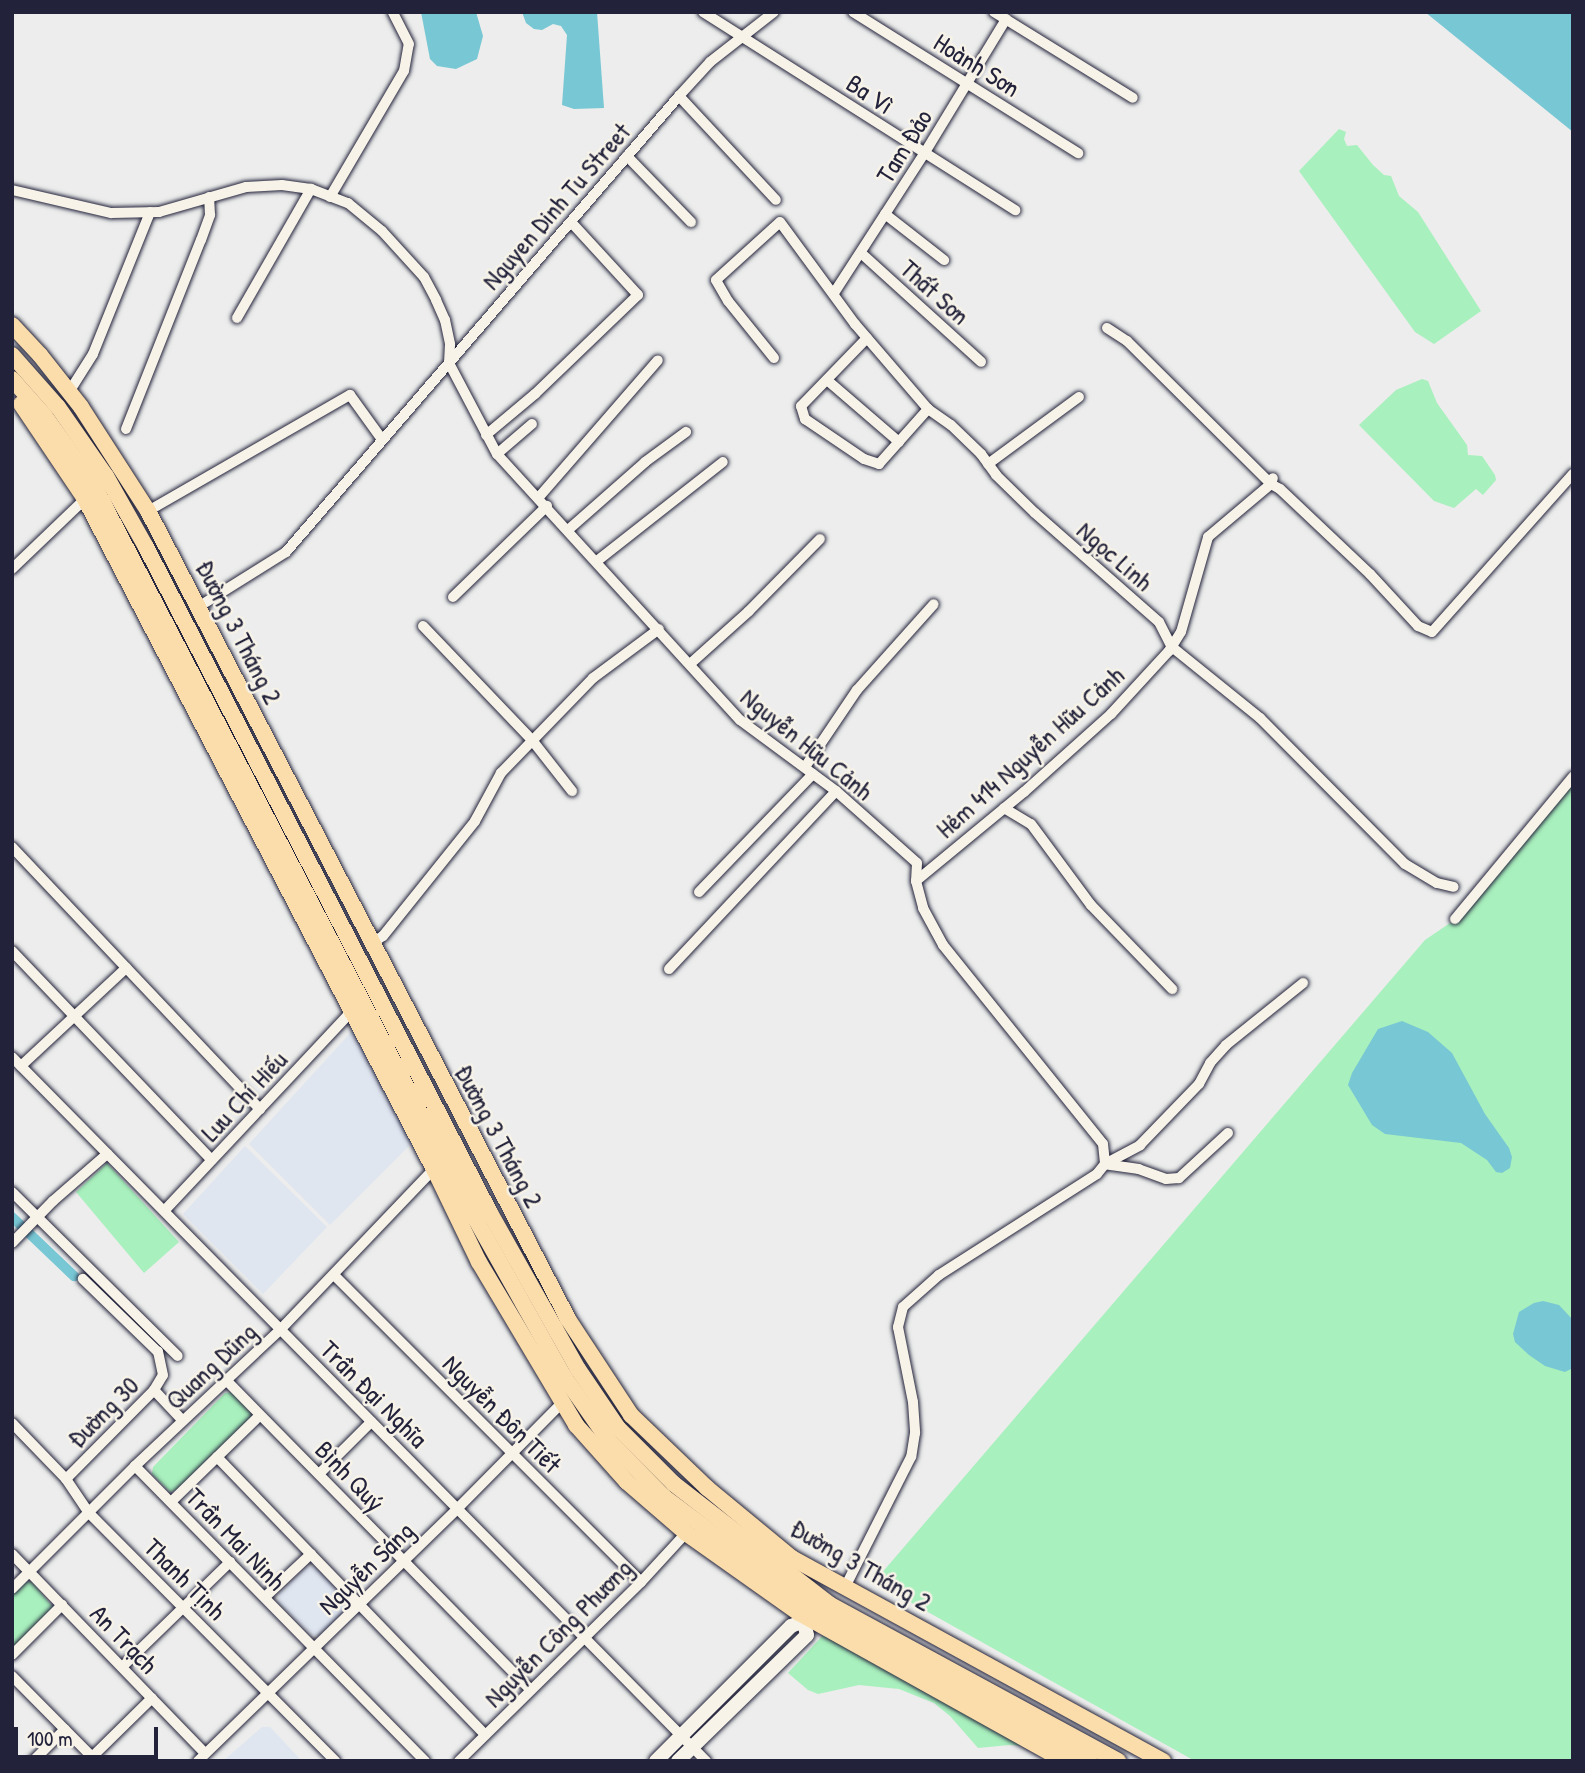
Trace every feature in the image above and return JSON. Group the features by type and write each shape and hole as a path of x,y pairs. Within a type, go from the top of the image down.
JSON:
{"main road":[{"name":"Đường 3 Tháng 2","path":"12,326 69,392 116,458 148,511 568,1319 616,1395 652,1438 712,1493 792,1558 844,1589 1163,1761"},
{"name":"Đường 3 Tháng 2","path":"12,355 58,407 126,512 490,1213 578,1369 618,1428 699,1504 752,1547 815,1614 1118,1761"},
{"name":"Đường 3 Tháng 2","path":"12,379 44,415 92,482 332,957"},
{"name":"Đường 3 Tháng 2","path":"12,394 30,415 85,499 332,957 440,1166 563,1376 609,1441 664,1497 815,1614 1090,1761"},
{"path":"372,984 388,975"},
{"name":"Đường 3 Tháng 2","path":"440,1166 479,1262 562,1403 576,1425 627,1482 686,1533 815,1614 1065,1761"},
{"path":"641,1451 652,1438"},
{"path":"699,1504 712,1493"},
{"path":"752,1547 757,1530"},
{"path":"656,1761 791,1626 815,1614 844,1589"},
{"path":"678,1761 807,1635 815,1614"}],"street":[{"path":"330,197 404,71 409,44 393,12"},
{"name":"Ba Vì","path":"703,12 1016,210"},
{"name":"Nguyen Dinh Tu Street","path":"198,607 286,552 381,438 679,96 710,62 774,12"},
{"name":"Hoành Sơn","path":"853,12 1078,153"},
{"path":"994,12 1133,98"},
{"name":"Tam Đảo","path":"834,293 924,154 1006,19"},
{"path":"679,96 776,200"},
{"path":"627,156 691,222"},
{"name":"Nguyễn Hữu Cảnh","path":"12,190 111,213 150,212 246,187 282,185 311,189 348,203 382,230 424,277 445,320 450,344 449,363 498,454 740,720 836,791 917,863 916,881 923,908 943,944 1092,1126 1103,1144 1105,1164"},
{"path":"237,318 311,189"},
{"path":"126,429 210,215 209,197"},
{"path":"69,392 93,354 150,212"},
{"path":"885,215 944,260"},
{"path":"486,435 535,394 638,295 571,222"},
{"name":"Ngọc Linh","path":"774,358 728,301 716,280 780,222 867,338 928,409 951,425 1035,513 1159,622 1172,647 1260,718 1405,864 1437,883 1454,887"},
{"name":"Thất Sơn","path":"861,253 981,362"},
{"path":"1107,328 1128,341 1370,574 1418,626 1432,632 1437,630 1573,474"},
{"path":"867,338 801,407 805,419 863,459 879,464 928,409"},
{"path":"539,497 658,360"},
{"path":"827,380 899,442"},
{"path":"148,511 350,395 381,438"},
{"path":"988,464 1079,397"},
{"path":"498,454 532,424"},
{"path":"568,530 645,462 686,432"},
{"path":"597,561 723,462"},
{"name":"Hẻm 414 Nguyễn Hữu Cảnh","path":"916,881 1111,714 1172,647 1181,632 1208,537 1272,481"},
{"path":"12,569 85,499"},
{"path":"453,597 547,506"},
{"path":"690,664 749,611 820,539"},
{"path":"699,892 809,771 857,690 934,604"},
{"path":"423,626 532,740 572,791"},
{"path":"371,944 383,936 475,821 501,774 532,740 593,678 659,629"},
{"path":"1455,919 1573,777"},
{"path":"669,969 836,791"},
{"path":"1004,808 1031,824 1091,905 1172,989"},
{"path":"12,847 260,1109"},
{"path":"12,951 212,1160"},
{"path":"21,1066 126,968"},
{"path":"844,1589 911,1457 915,1433 913,1402 898,1327 903,1307 939,1275 1097,1174 1105,1164 1140,1145 1199,1084 1210,1063 1226,1045 1303,983"},
{"name":"Lưu Chí Hiếu","path":"165,1210 358,1006"},
{"name":"Trần Đại Nghĩa","path":"12,1057 706,1761"},
{"path":"1105,1164 1139,1169 1166,1179 1179,1178 1228,1133"},
{"path":"14,1240 107,1154"},
{"name":"Quang Dũng","path":"12,1589 135,1466 280,1330 440,1166"},
{"path":"12,1192 34,1219 178,1356"},
{"name":"Nguyễn Đôn Tiết","path":"334,1275 641,1582"},
{"name":"Đường 30","path":"66,1479 154,1390 163,1375 158,1352 83,1279"},
{"name":"Bình Quý","path":"227,1381 531,1690"},
{"path":"154,1390 183,1421"},
{"name":"Nguyễn Sáng","path":"202,1757 562,1403"},
{"path":"171,1502 260,1415"},
{"path":"318,1474 371,1422"},
{"name":"Thanh Tịnh","path":"12,1423 66,1479 88,1512 335,1761"},
{"path":"217,1457 485,1735"},
{"name":"Trần Mai Ninh","path":"135,1466 425,1761"},
{"name":"Nguyễn Công Phương","path":"458,1761 641,1582 686,1533"},
{"path":"265,1597 311,1554"},
{"name":"An Trạch","path":"12,1555 152,1698 202,1757"},
{"path":"122,1667 230,1562"},
{"path":"12,1655 62,1605"},
{"path":"12,1676 94,1759 152,1698"},
{"path":"33,1761 65,1729"}],"shaded area":[{"path":"353,1030 413,1142 330,1225 249,1144"},
{"path":"245,1146 327,1227 263,1294 183,1214"},
{"path":"315,1566 345,1598 344,1613 320,1635 312,1635 278,1602 279,1594 305,1568"},
{"path":"262,1727 270,1727 302,1761 223,1761"}],"green space":[{"path":"1339,129 1346,132 1344,139 1347,146 1357,145 1373,165 1384,175 1391,176 1399,196 1418,212 1481,311 1434,344 1415,332 1299,171"},
{"path":"1422,379 1428,381 1437,403 1467,445 1468,455 1482,456 1495,475 1496,480 1483,495 1476,489 1454,508 1434,501 1359,425 1396,390"},
{"path":"1573,779 1573,1761 1195,1761 874,1582 1425,940 1453,921"},
{"path":"107,1163 179,1242 144,1273 76,1192"},
{"path":"233,1392 252,1410 251,1419 177,1490 170,1492 152,1474 153,1467 225,1393"},
{"path":"24,1582 32,1582 53,1607 12,1649 12,1594"},
{"path":"825,1633 1039,1747 1009,1745 978,1748 950,1716 934,1703 899,1689 859,1685 818,1694 808,1690 788,1673"}],"water":[{"path":"421,12 476,12 483,36 477,59 456,69 437,66 430,59"},
{"path":"522,12 597,12 604,108 574,109 562,105 567,35 561,26 553,24 542,30 534,29 526,23"},
{"path":"1425,12 1573,12 1573,132"},
{"path":"1402,1021 1428,1032 1452,1053 1485,1114 1509,1148 1512,1157 1510,1168 1502,1173 1496,1172 1487,1160 1461,1143 1385,1134 1372,1125 1348,1085 1352,1073 1378,1029"},
{"path":"1543,1301 1559,1305 1573,1320 1573,1368 1565,1372 1545,1366 1515,1342 1513,1334 1519,1312"}],"waterway":[{"path":"12,1217 74,1276"}]}
